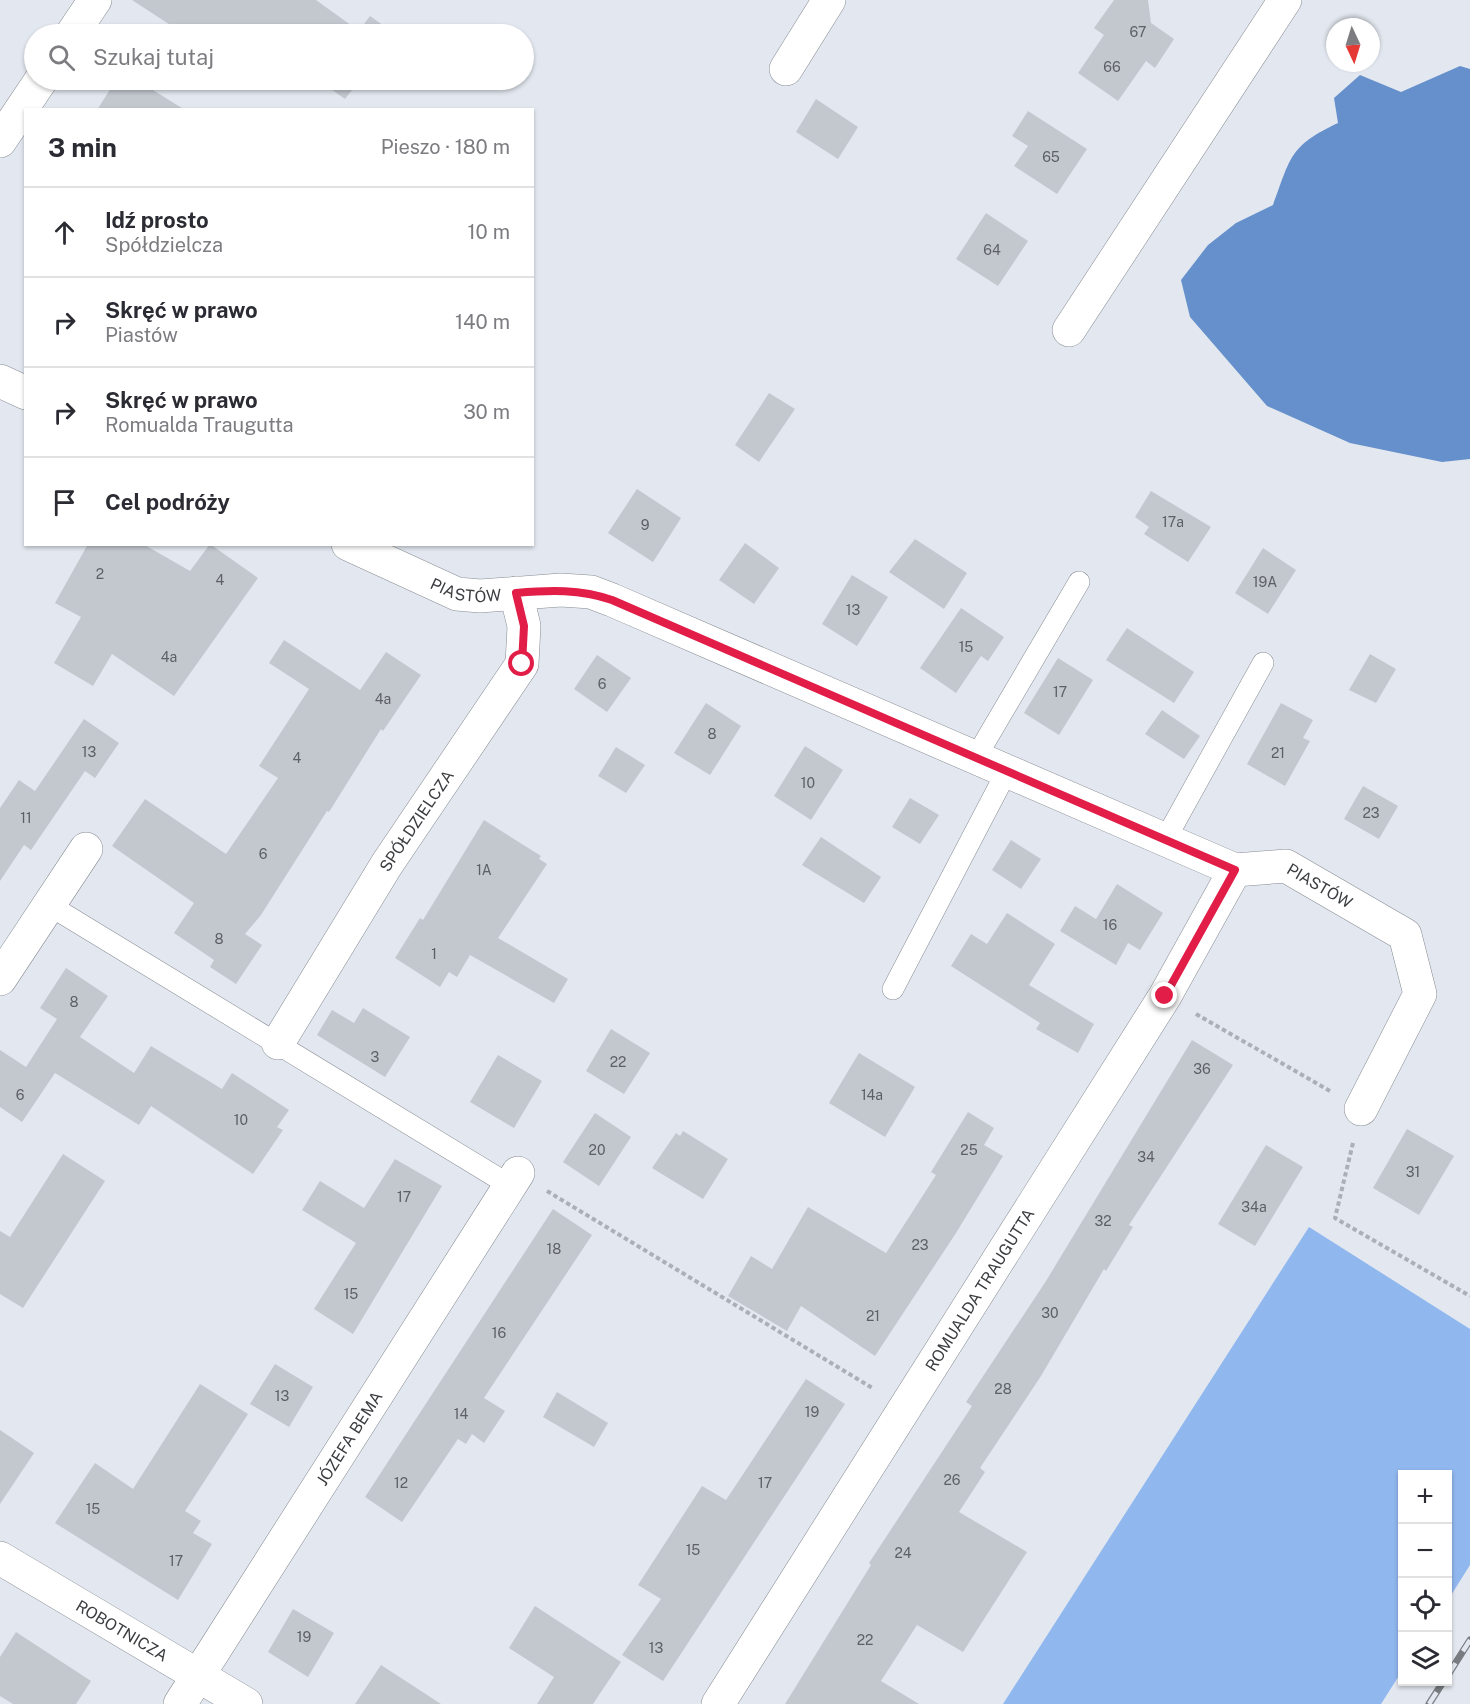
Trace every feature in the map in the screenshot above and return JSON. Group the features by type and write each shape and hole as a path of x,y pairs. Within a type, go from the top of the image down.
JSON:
{"street":[{"path":"79,24 95,0"},
{"path":"786,69 829,0"},
{"path":"1070,330 1284,0"},
{"path":"0,141 34,90"},
{"path":"0,381 24,392"},
{"name":"PIASTÓW","path":"352,546 458,594 480,596 561,590 591,592 1235,870 1286,866 1406,935 1420,994 1361,1109"},
{"name":"SPÓŁDZIELCZA","path":"278,1043 387,864 522,664 524,626 516,593"},
{"path":"0,979 86,849"},
{"name":"ROMUALDA TRAUGUTTA","path":"718,1704 1165,996 1235,870"},
{"name":"JÓZEFA BEMA","path":"180,1704 514,1180"},
{"name":"ROBOTNICZA","path":"0,1558 246,1704"}],"lane":[{"path":"976,757 1079,582"},
{"path":"1165,840 1263,663"},
{"path":"893,989 1007,771"},
{"path":"49,905 278,1043 514,1180"}],"path":[{"path":"1165,996 1361,1109 1335,1218 1470,1296"},
{"path":"514,1180 904,1408"}],"shaded area":[{"path":"1460,66 1470,69 1470,459 1442,462 1350,443 1267,406 1190,317 1181,280 1208,245 1236,223 1273,205 1294,155 1310,139 1338,123 1334,98 1360,75 1401,92"},
{"path":"1309,1227 1470,1329 1470,1565 1452,1594 1452,1470 1398,1470 1398,1677 1381,1704 1003,1704"}],"building":[{"path":"132,0 316,0 349,24 169,24"},
{"path":"1114,0 1148,0 1151,23 1174,39 1155,68 1146,61 1118,101 1078,73 1104,35 1094,28"},
{"path":"370,16 381,24 364,24"},
{"path":"110,90 153,90 182,108 98,108"},
{"path":"332,90 352,90 345,99"},
{"path":"816,99 858,127 838,159 796,132"},
{"path":"1028,111 1087,149 1057,194 1014,166 1028,146 1012,136"},
{"path":"986,213 1028,241 998,286 956,259"},
{"path":"769,393 795,409 759,462 735,445"},
{"path":"637,489 681,518 653,562 608,533"},
{"path":"1151,491 1211,527 1188,562 1144,534 1149,527 1135,517"},
{"path":"915,539 967,573 944,609 889,572"},
{"path":"745,543 779,568 754,604 719,580"},
{"path":"87,546 146,546 190,571 209,546 213,546 258,578 174,696 112,654 93,686 54,663 81,617 55,603"},
{"path":"1263,548 1296,570 1268,614 1235,593"},
{"path":"852,575 888,597 857,646 822,624"},
{"path":"961,608 1004,637 988,661 981,656 956,693 920,668"},
{"path":"1127,628 1194,672 1174,703 1106,660"},
{"path":"284,640 360,690 386,652 421,675 383,731 381,729 261,915 245,934 262,945 236,984 210,967 214,960 174,933 194,903 112,846 145,799 226,854 278,778 259,766 309,689 269,663"},
{"path":"1370,654 1396,669 1376,703 1349,690"},
{"path":"597,655 631,678 607,712 574,689"},
{"path":"1058,658 1093,680 1059,735 1024,713"},
{"path":"706,703 741,726 710,775 674,753"},
{"path":"1281,703 1313,720 1303,738 1310,741 1285,786 1247,764"},
{"path":"1162,710 1200,736 1184,759 1145,734"},
{"path":"84,719 119,743 95,778 85,771 31,850 24,845 0,881 0,808 19,780 35,791"},
{"path":"805,746 843,770 811,820 774,796"},
{"path":"616,747 645,765 626,793 598,776"},
{"path":"1363,786 1398,806 1379,839 1344,819"},
{"path":"910,798 939,815 920,844 892,827"},
{"path":"484,820 541,856 539,859 547,864 498,938 568,979 554,1003 470,955 457,977 449,972 440,987 395,958 420,918 423,920"},
{"path":"821,837 881,877 864,903 802,865"},
{"path":"1011,840 1041,859 1021,889 992,870"},
{"path":"1117,884 1163,913 1140,950 1128,943 1116,965 1060,931 1075,906 1096,919"},
{"path":"1007,913 1055,944 1029,985 1094,1024 1078,1053 1036,1029 1040,1023 951,966 971,934 987,944"},
{"path":"66,968 108,996 80,1037 134,1073 151,1046 222,1089 232,1073 289,1110 277,1127 283,1130 253,1174 151,1106 139,1125 55,1073 22,1122 0,1107 0,1050 26,1067 57,1019 40,1008"},
{"path":"363,1008 410,1037 385,1077 317,1035 332,1010 354,1023"},
{"path":"611,1029 650,1053 624,1094 586,1071"},
{"path":"1192,1040 1233,1065 1129,1225 1133,1227 1106,1271 1104,1269 1041,1376 980,1468 985,1472 959,1512 1027,1552 963,1652 917,1625 881,1681 919,1704 785,1704 871,1565 869,1563 972,1406 966,1402 1046,1281"},
{"path":"859,1053 915,1087 885,1137 829,1103"},
{"path":"498,1055 542,1081 514,1128 470,1102"},
{"path":"968,1112 994,1128 984,1145 1003,1156 956,1233 875,1356 801,1306 787,1331 728,1296 751,1256 772,1269 808,1207 886,1253 936,1175 931,1172"},
{"path":"595,1113 631,1137 599,1186 563,1162"},
{"path":"1407,1129 1454,1156 1419,1215 1373,1188"},
{"path":"683,1131 728,1159 703,1199 652,1168 676,1133 680,1136"},
{"path":"1266,1145 1303,1167 1255,1246 1218,1224"},
{"path":"63,1154 105,1181 23,1308 0,1294 0,1231 10,1237"},
{"path":"395,1159 442,1186 353,1334 314,1309 356,1243 302,1210 320,1181 364,1208"},
{"path":"553,1209 592,1235 484,1398 505,1411 484,1443 472,1434 466,1444 458,1439 402,1522 365,1497"},
{"path":"275,1364 313,1387 289,1427 250,1404"},
{"path":"806,1379 845,1404 663,1681 622,1655 661,1599 638,1585 702,1486 726,1500"},
{"path":"200,1384 248,1414 185,1511 201,1521 193,1533 212,1544 178,1600 55,1523 95,1463 133,1489"},
{"path":"557,1392 608,1423 594,1447 543,1417"},
{"path":"0,1430 34,1453 0,1504"},
{"path":"535,1606 621,1662 593,1704 537,1704 554,1677 509,1648"},
{"path":"293,1609 334,1633 308,1677 268,1652"},
{"path":"16,1632 91,1681 76,1704 13,1704 0,1696 0,1657"},
{"path":"381,1665 441,1704 355,1704"}],"railway":[{"path":"1452,1669 1470,1640"},
{"path":"1429,1704 1440,1686"}],"route":[{"path":"522,664 525,653 524,626 516,593 561,590 591,592 1235,870 1165,996"}]}
